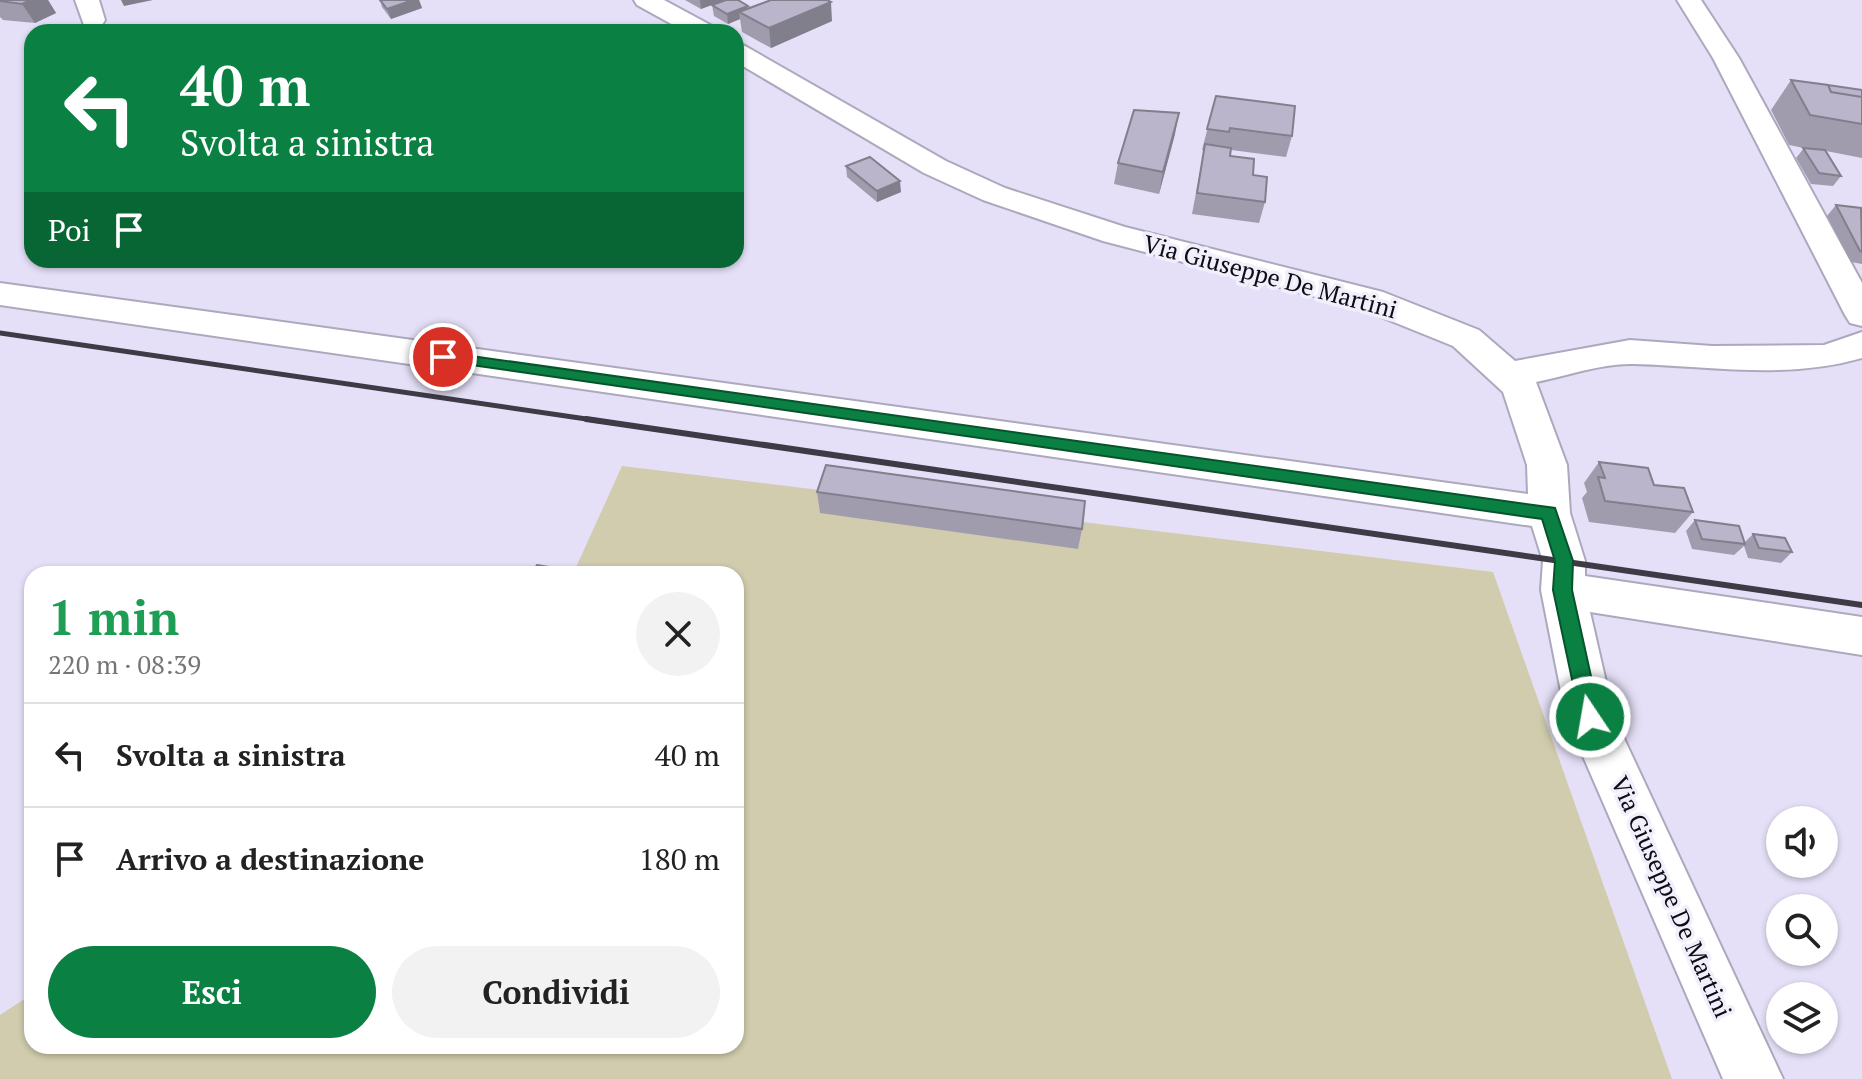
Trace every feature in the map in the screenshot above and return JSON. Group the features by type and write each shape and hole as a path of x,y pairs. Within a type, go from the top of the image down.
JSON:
{"street":[{"path":"646,0 690,24"},
{"path":"1689,0 1726,58 1862,315"},
{"name":"Via Giuseppe De Martini","path":"744,56 935,167 994,194 1114,234 1371,300 1466,338 1520,386 1547,465 1549,513 1564,561 1563,590 1590,717 1753,1079"},
{"path":"0,294 1549,513"},
{"path":"1507,375 1630,352 1712,358 1824,357 1862,344"},
{"path":"1563,590 1862,636"}],"shaded area":[{"path":"622,466 1493,572 1672,1079 0,1079 0,1015 24,999 24,1054 744,1054 744,566 577,566"}],"building":[{"path":"0,0 30,0 22,4"},
{"path":"380,0 413,0 387,9"},
{"path":"738,0 748,6 727,14 712,5"},
{"path":"771,0 831,2 769,28 739,12"},
{"path":"1791,80 1828,85 1831,92 1862,97 1862,124 1810,115"},
{"path":"1828,85 1862,90 1862,97 1831,92"},
{"path":"1216,96 1295,106 1292,136 1230,128 1229,132 1207,129"},
{"path":"1134,110 1179,113 1163,172 1118,163"},
{"path":"1205,144 1231,148 1230,156 1254,159 1253,175 1267,177 1265,202 1197,193"},
{"path":"1803,148 1825,150 1841,176 1819,173"},
{"path":"870,157 900,181 877,191 846,166"},
{"path":"1836,205 1861,208 1862,252 1860,251"},
{"path":"1599,462 1648,468 1654,485 1684,488 1693,512 1605,501 1598,477 1605,478"},
{"path":"826,465 1085,501 1082,529 817,492"},
{"path":"1695,520 1739,526 1745,544 1702,539"},
{"path":"1753,534 1785,538 1792,552 1759,548"}],"railway":[{"path":"0,333 600,421"},
{"path":"586,419 1862,605"}],"route":[{"path":"443,357 1549,513 1564,561 1563,590 1590,717"}]}
